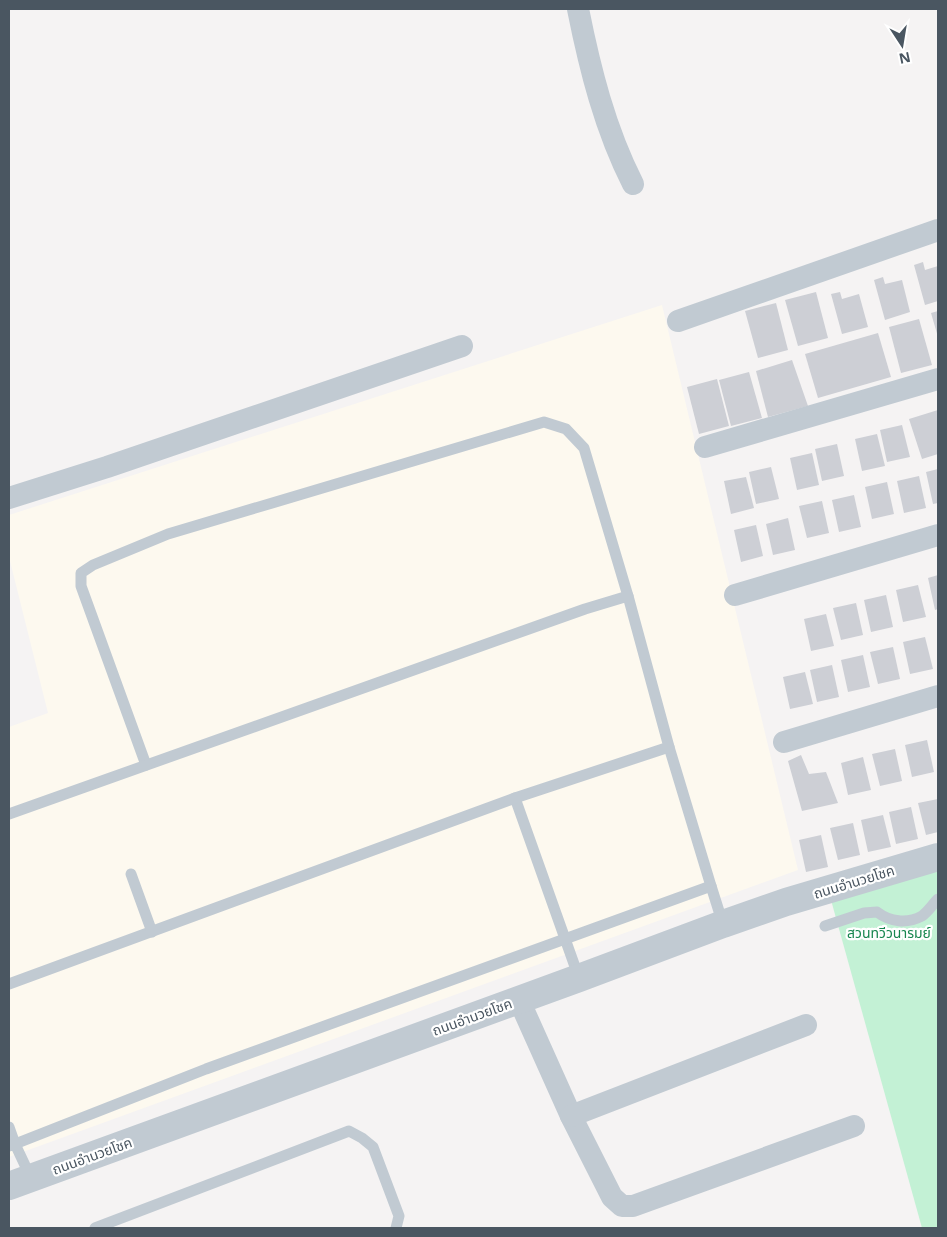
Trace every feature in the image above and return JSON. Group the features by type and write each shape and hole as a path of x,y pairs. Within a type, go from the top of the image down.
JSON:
{"street":[{"path":"578,9 596,91 620,159 633,184"},
{"path":"678,321 938,230"},
{"path":"9,498 116,464 462,346"},
{"path":"705,447 938,378"},
{"path":"734,595 938,535"},
{"path":"784,742 938,696"},
{"name":"ถนนอำนวยโชค","path":"20,1182 723,924 786,902 938,857"},
{"path":"519,1000 571,1116 612,1197 622,1206 633,1206 854,1126"},
{"path":"571,1116 806,1024"}],"lane":[{"path":"146,765 81,586 81,573 93,564 168,534 544,422 566,429 584,448 628,596 669,747 723,924"},
{"path":"9,814 585,609 628,596"},
{"path":"9,984 515,798 669,747"},
{"path":"515,798 579,978"},
{"path":"131,874 152,932"},
{"path":"12,1145 206,1069 711,886"},
{"path":"825,926 864,913 877,912 886,918 902,922 922,916 938,899"},
{"path":"9,1127 20,1182"},
{"path":"95,1228 349,1131 373,1147 399,1216 396,1228"}],"shaded area":[{"path":"662,305 798,870 9,1157 9,727 48,713 9,557 9,515"}],"green space":[{"name":"สวนทวีวนารมย์","path":"938,869 938,1228 922,1228 831,900"}],"building":[{"path":"923,262 925,270 938,266 938,301 925,305 914,265"},
{"path":"883,277 885,284 902,280 910,312 885,320 874,280"},
{"path":"816,292 828,338 798,346 785,300"},
{"path":"840,292 842,299 859,294 868,327 842,334 831,294"},
{"path":"776,303 788,350 758,358 745,311"},
{"path":"938,311 938,337 931,313"},
{"path":"919,319 932,365 901,373 889,327"},
{"path":"878,333 891,377 818,398 805,354"},
{"path":"792,360 808,406 768,417 756,371"},
{"path":"749,372 762,418 731,426 719,380"},
{"path":"717,379 729,426 699,434 687,387"},
{"path":"938,410 938,454 922,459 909,419"},
{"path":"902,425 910,457 887,462 880,430"},
{"path":"877,434 885,466 862,471 855,439"},
{"path":"837,444 844,476 822,481 815,449"},
{"path":"812,453 819,485 797,490 790,458"},
{"path":"771,467 779,499 756,504 749,472"},
{"path":"938,469 938,503 933,504 926,472"},
{"path":"919,476 926,508 904,513 897,481"},
{"path":"746,477 754,508 731,514 724,481"},
{"path":"887,482 894,514 872,519 865,487"},
{"path":"854,495 861,527 839,532 832,500"},
{"path":"822,501 829,533 807,538 799,506"},
{"path":"788,518 795,550 773,555 766,524"},
{"path":"756,525 763,556 741,562 734,530"},
{"path":"938,575 938,609 935,610 928,578"},
{"path":"918,585 926,617 903,622 896,590"},
{"path":"886,595 893,627 871,632 864,600"},
{"path":"856,603 863,635 841,640 833,608"},
{"path":"826,614 834,646 811,651 804,619"},
{"path":"925,637 933,669 910,674 903,642"},
{"path":"893,647 900,679 878,684 870,652"},
{"path":"863,655 870,687 848,692 841,660"},
{"path":"832,665 839,697 817,702 810,670"},
{"path":"805,672 813,704 790,709 783,677"},
{"path":"927,740 934,772 912,777 905,745"},
{"path":"895,749 902,781 880,786 872,754"},
{"path":"801,755 809,774 826,772 838,803 802,811 788,761"},
{"path":"863,757 871,790 848,795 841,763"},
{"path":"938,799 938,832 926,835 918,803"},
{"path":"911,807 918,839 896,844 889,812"},
{"path":"883,815 891,847 868,852 861,820"},
{"path":"853,823 860,855 838,860 830,828"},
{"path":"821,835 828,867 806,872 799,840"}]}
